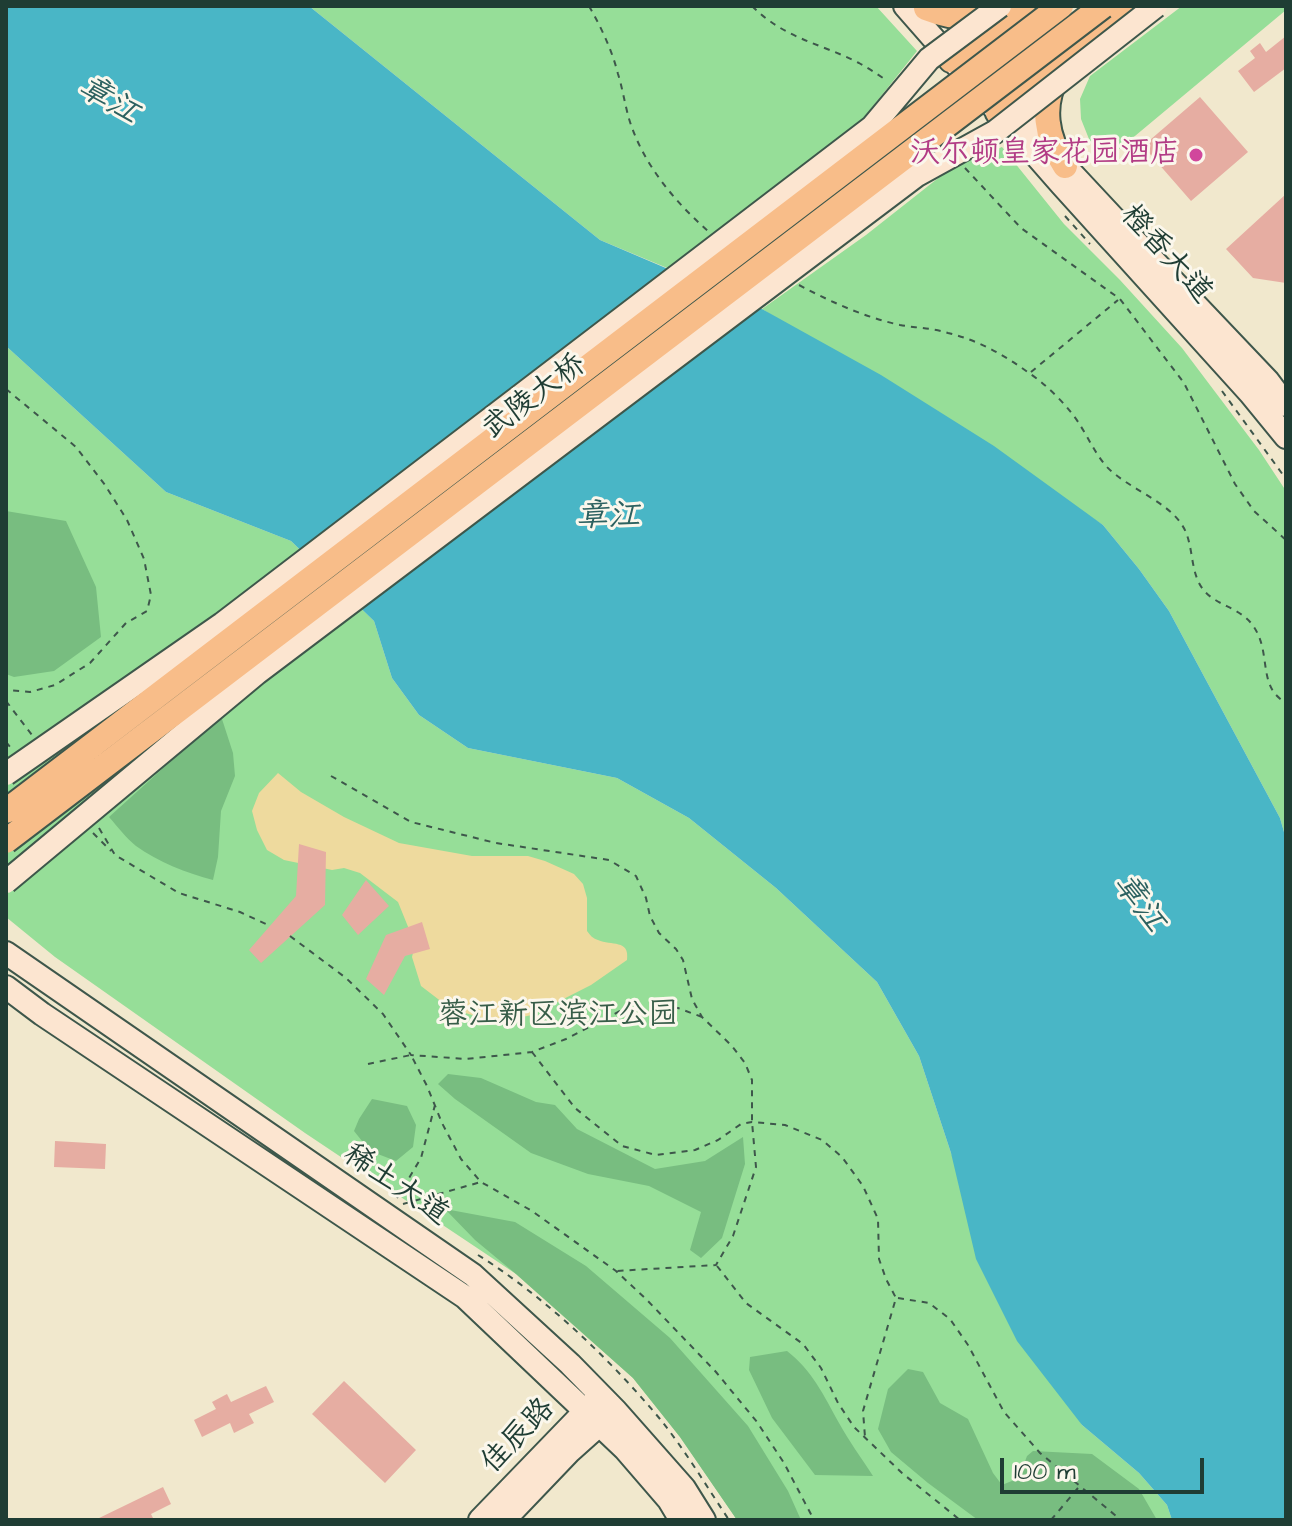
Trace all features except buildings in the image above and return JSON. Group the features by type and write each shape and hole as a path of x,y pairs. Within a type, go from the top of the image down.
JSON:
{"main road":[{"path":"6,774 222,624 860,137 929,59 1000,6"},
{"path":"918,7 968,19 998,16 1023,6"},
{"path":"958,55 1023,6"},
{"name":"武陵大桥","path":"6,841 59,786 1061,6"},
{"name":"武陵大桥","path":"6,809 59,786 1103,6"},
{"path":"1005,108 1136,6"},
{"path":"6,882 257,673 917,175 995,132 1156,6"},
{"name":"橙香大道","path":"918,7 1005,108 1268,380 1286,437"},
{"path":"1065,166 1052,143 1046,117 1050,91 1070,58"},
{"name":"橙香大道","path":"1005,108 1065,166 1268,380 1286,405"},
{"path":"6,849 59,786"},
{"name":"稀土大道","path":"6,953 473,1275 570,1364 625,1449 669,1500 681,1520"},
{"name":"稀土大道","path":"6,987 465,1297 600,1410 684,1488 704,1520"},
{"name":"佳辰路","path":"480,1520 600,1410"},
{"name":"佳辰路","path":"504,1520 600,1410"}],"path":[{"path":"589,6 618,72 630,123 650,166 686,213 715,238"},
{"path":"752,6 767,21 800,39 860,63 887,80"},
{"path":"958,162 1021,228 1120,299 1184,383 1235,484 1254,511 1286,540"},
{"path":"791,282 844,307 874,317 980,342 1030,373 1079,422 1093,450 1108,468 1173,513 1185,528 1200,585 1210,598 1240,613 1251,624 1261,640 1273,691 1286,704"},
{"path":"1030,373 1120,299"},
{"path":"6,389 76,447 105,485 127,520 144,559 151,595 147,611 126,623 90,663 55,685 30,692 6,690"},
{"path":"6,701 31,733"},
{"path":"331,776 411,822 496,843 609,860 636,876 659,933 683,960 692,999 702,1017 732,1046 745,1063 752,1080 756,1167 733,1236 716,1265"},
{"path":"93,819 115,855 179,893 240,912 270,926"},
{"path":"290,936 346,978 383,1014 411,1055 461,1159 481,1182 532,1211 616,1271 716,1372 757,1422 784,1463 814,1520"},
{"path":"368,1064 411,1055 466,1059 532,1052 566,1039 620,1011 678,1008 702,1017"},
{"path":"532,1052 575,1108 622,1146 656,1155 695,1150 718,1140 741,1124 752,1122 785,1125 803,1131 822,1140 842,1157 863,1186 878,1219 879,1259 896,1298 863,1411 865,1437"},
{"path":"435,1105 421,1158 396,1204 481,1182"},
{"path":"616,1271 716,1265"},
{"path":"716,1265 746,1303 803,1344 821,1368 854,1427 902,1473 960,1520"},
{"path":"896,1298 929,1303 950,1319 968,1345 1004,1412 1040,1453 1121,1520"},
{"path":"1051,1520 1079,1487"}],"green space":[{"path":"309,6 876,6 917,51 858,125 672,270 600,240"},
{"path":"1182,6 1286,6 1286,10 1105,161 1089,139 1081,119 1080,99 1090,76"},
{"path":"1002,147 1064,224 1182,348 1286,491 1286,839 1280,818 1169,611 1103,525 762,309 866,235 951,168"},
{"name":"蓉江新区滨江公园","path":"6,346 166,492 291,541 374,621 392,678 419,715 468,748 617,778 689,818 776,888 877,982 919,1056 951,1153 1082,1425 1139,1473 1167,1505 1172,1520 737,1520 680,1437 633,1378 516,1274 305,1133 55,957 6,917"},
{"path":"6,511 66,521 96,587 101,637 54,671 14,677 6,674"},
{"path":"221,716 233,753 235,776 221,811 213,880 145,852 129,840 109,817"},
{"path":"448,1074 481,1078 536,1102 555,1105 577,1129 655,1169 705,1161 743,1137 745,1164 722,1238 701,1258 690,1250 701,1212 649,1186 588,1174 531,1153 438,1084"},
{"path":"372,1099 407,1106 416,1125 413,1147 396,1161 370,1151 354,1131"},
{"path":"445,1209 515,1222 586,1266 670,1338 748,1426 788,1491 801,1520 737,1520 680,1437 633,1378 475,1240"},
{"path":"787,1351 804,1366 817,1384 873,1476 815,1475 772,1418 749,1370 750,1357"},
{"path":"908,1369 923,1372 940,1403 968,1419 993,1473 1002,1485 1019,1478 1027,1456 1033,1451 1092,1454 1139,1489 1157,1520 978,1520 891,1452 878,1429 888,1389"}],"sand":[{"path":"278,773 301,792 344,817 399,843 472,856 528,856 574,874 583,884 587,898 587,931 603,942 623,946 627,960 591,985 532,1015 497,1022 451,1009 421,986 412,957 415,944 398,902 360,873 284,860 267,850 252,811 259,793"}],"water":[{"name":"章江","path":"6,6 309,6 600,240 762,309 881,375 994,446 1103,525 1169,611 1280,818 1286,839 1286,1520 1172,1520 1167,1505 1139,1473 1082,1425 1017,1341 976,1259 951,1153 919,1056 877,982 776,888 689,818 617,778 468,748 419,715 392,678 374,621 291,541 166,492 6,346"}],"place":[{"name":"沃尔顿皇家花园酒店","path":"1196,155"}]}
